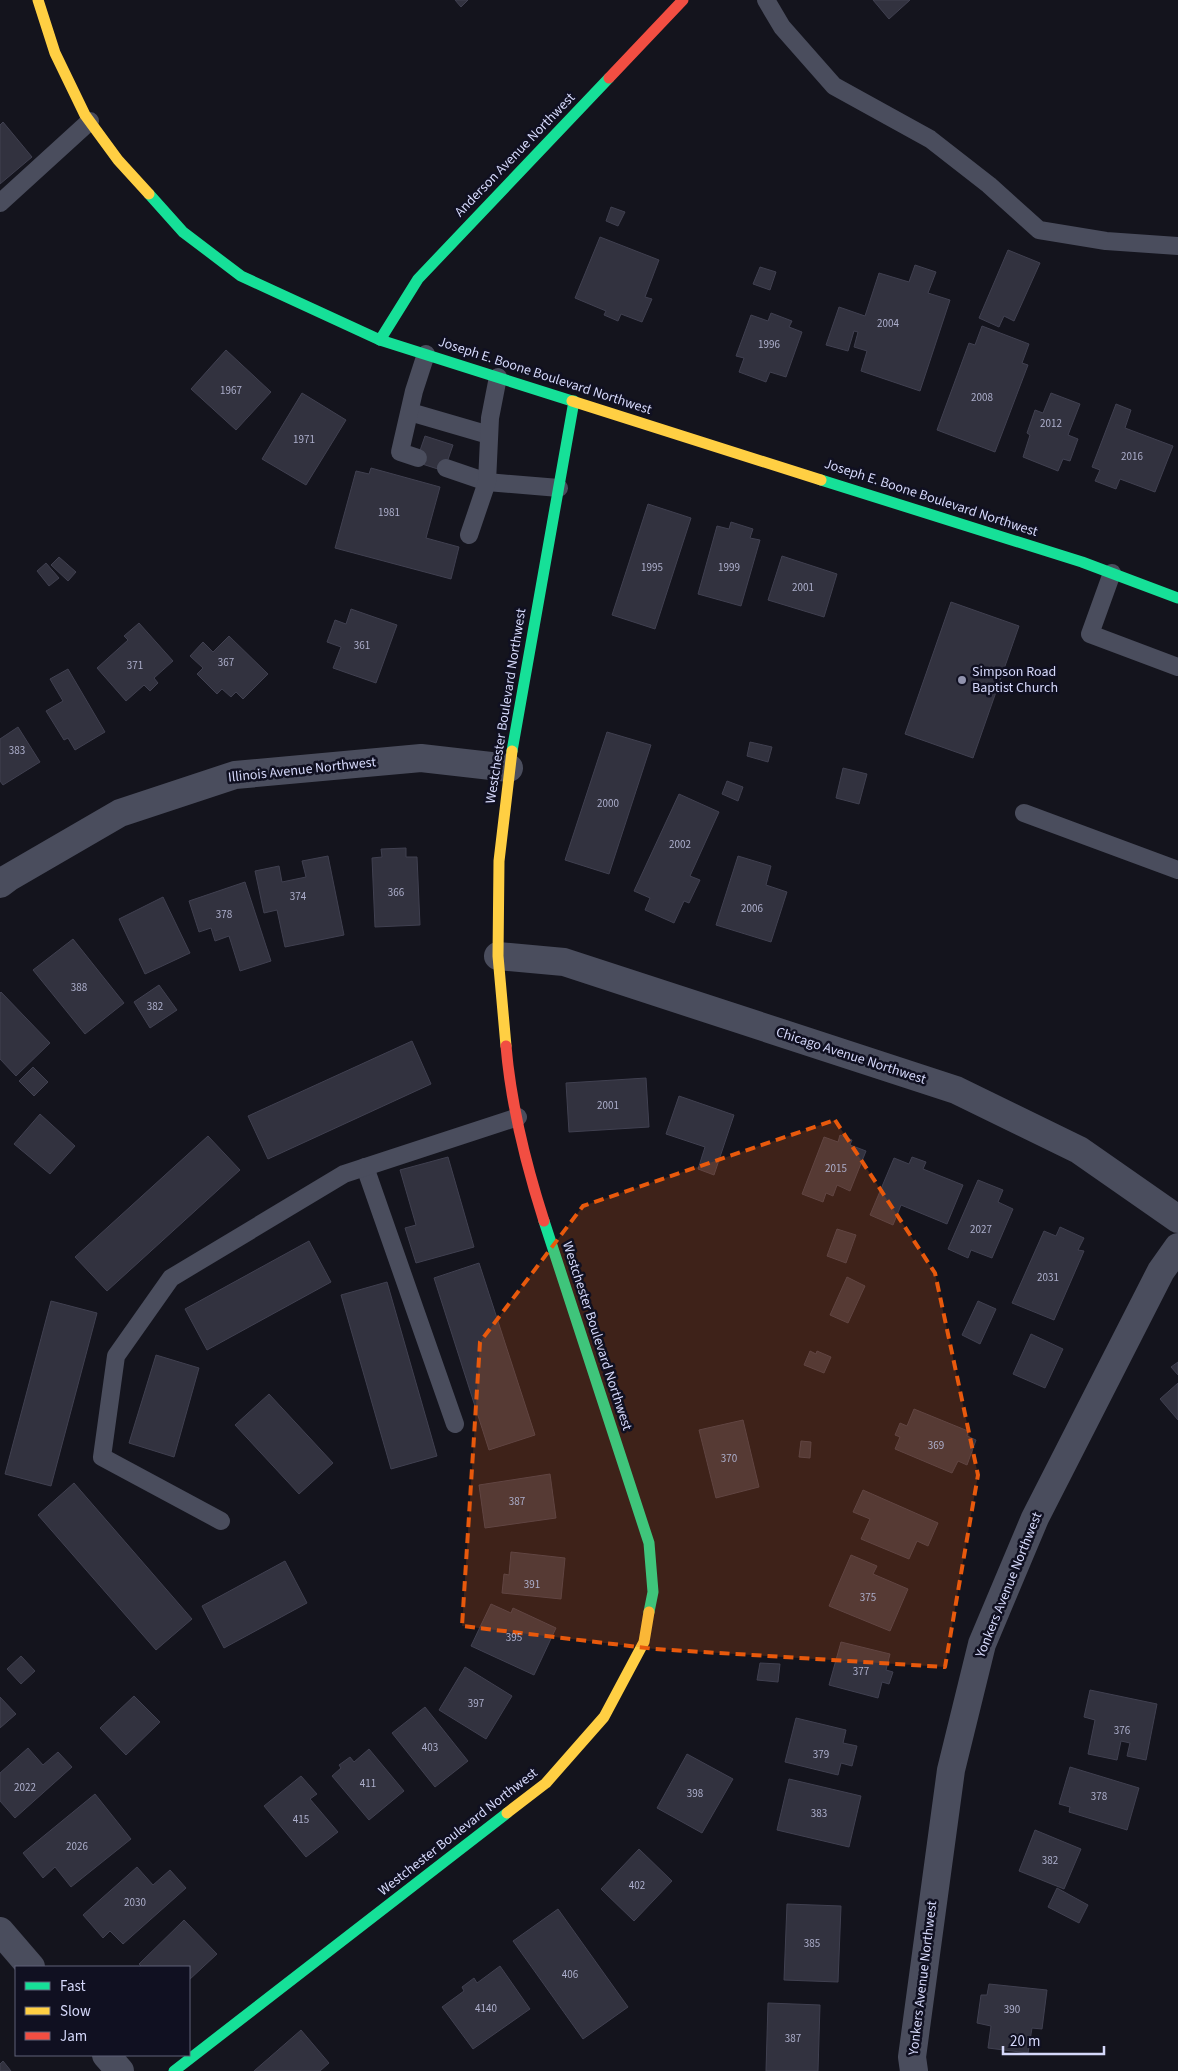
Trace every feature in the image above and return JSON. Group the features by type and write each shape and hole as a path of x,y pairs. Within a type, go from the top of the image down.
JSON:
{"street":[{"name":"Joseph E. Boone Boulevard Northwest","path":"38,0 55,53 90,121 118,160 183,232 241,276 380,340 1073,559 1178,598"},
{"name":"Anderson Avenue Northwest","path":"380,340 418,279 684,0"},
{"name":"Westchester Boulevard Northwest","path":"174,2071 546,1783 604,1717 644,1642 653,1592 649,1543 530,1178 508,1067 498,956 500,861 509,768 574,401"},
{"name":"Illinois Avenue Northwest","path":"2,877 120,813 235,775 421,758 509,768"},
{"name":"Chicago Avenue Northwest","path":"498,956 564,962 956,1090 1079,1150 1178,1219"},
{"name":"Yonkers Avenue Northwest","path":"914,2071 912,2057 951,1770 982,1644 1035,1518 1160,1271 1178,1247"},
{"path":"0,1931 30,1966"},
{"path":"107,2056 120,2071"}],"lane":[{"path":"766,0 782,27 834,86 930,138 989,185 1038,230 1106,241 1178,246"},
{"path":"0,203 90,121"},
{"path":"418,458 400,452 414,390 426,354"},
{"path":"469,535 487,482 489,435 498,377"},
{"path":"410,412 489,435"},
{"path":"446,468 487,482 559,488"},
{"path":"1112,573 1090,634 1178,667"},
{"path":"1024,813 1178,870"},
{"path":"221,1521 102,1457 116,1356 171,1278 344,1174 518,1117"},
{"path":"366,1168 455,1424"}],"highlighted area":[{"path":"835,1120 935,1273 978,1475 945,1667 655,1649 462,1626 480,1342 583,1206"}],"building":[{"path":"455,0 468,0 461,7"},
{"path":"873,0 910,0 889,19"},
{"path":"3,122 32,157 0,184 0,125"},
{"path":"611,207 625,212 618,226 606,221"},
{"path":"600,237 659,260 645,297 652,299 642,322 621,314 618,321 604,315 606,311 575,298"},
{"path":"1008,250 1040,263 1014,321 1004,316 999,327 979,318"},
{"path":"915,265 936,272 928,293 950,300 920,391 861,371 867,351 854,347 858,332 854,331 848,351 826,345 839,307 865,316 879,273 909,282"},
{"path":"760,267 776,272 770,290 753,284"},
{"path":"771,313 792,321 789,327 802,332 786,377 770,372 766,382 739,372 744,358 736,356 751,315 768,321"},
{"path":"982,326 1029,344 1022,363 1028,365 995,452 937,430 969,343 975,345"},
{"path":"226,350 271,392 236,430 191,389"},
{"path":"302,393 346,420 306,485 262,459"},
{"path":"1051,393 1080,404 1068,435 1078,439 1070,461 1063,459 1058,471 1023,457 1030,435 1027,433 1035,410 1043,413"},
{"path":"1116,404 1131,410 1125,428 1173,446 1155,492 1120,479 1116,489 1095,481 1100,470 1092,467"},
{"path":"425,436 453,445 444,471 416,462"},
{"path":"371,468 440,487 426,538 459,547 451,579 335,548 356,471 369,474"},
{"path":"648,504 691,518 655,629 612,615"},
{"path":"731,522 753,529 750,538 760,540 741,606 698,594 717,526 729,529"},
{"path":"782,556 837,574 824,617 768,600"},
{"path":"59,557 76,572 68,581 51,565"},
{"path":"46,563 59,578 49,586 37,571"},
{"name":"Simpson Road Baptist Church","path":"951,602 1019,626 973,758 905,734"},
{"path":"351,609 397,625 376,683 333,668 341,647 327,642 335,620 346,624"},
{"path":"139,623 173,661 154,678 158,683 150,691 144,685 126,701 97,668 128,640 124,636"},
{"path":"229,636 268,674 243,699 236,692 231,697 222,689 217,694 197,674 203,668 190,656 203,642 213,652"},
{"path":"68,669 105,732 75,750 68,738 64,740 46,711 63,701 50,679"},
{"path":"18,727 40,762 3,785 0,781 0,739"},
{"path":"607,732 651,745 609,874 565,860"},
{"path":"750,742 772,747 768,762 747,756"},
{"path":"843,768 867,774 859,804 836,798"},
{"path":"727,781 743,787 738,801 722,794"},
{"path":"679,794 719,812 690,876 700,880 689,903 684,901 674,923 645,910 650,898 634,891"},
{"path":"406,848 406,857 417,857 420,925 375,927 372,858 382,857 381,849"},
{"path":"328,856 344,935 285,947 277,910 264,913 255,871 279,866 282,882 306,877 302,861"},
{"path":"738,856 771,866 766,885 787,892 771,942 716,925"},
{"path":"245,882 271,961 240,971 229,936 215,941 211,928 199,932 189,901"},
{"path":"163,897 190,953 145,974 119,919"},
{"path":"73,939 124,1003 85,1034 33,970"},
{"path":"159,985 177,1010 150,1028 134,1002"},
{"path":"1,992 50,1043 16,1076 0,1059"},
{"path":"412,1041 431,1084 268,1159 248,1116"},
{"path":"33,1067 48,1082 34,1096 19,1081"},
{"path":"646,1078 649,1127 569,1132 566,1083"},
{"path":"679,1096 734,1115 714,1175 698,1169 705,1147 666,1134"},
{"path":"40,1114 75,1146 50,1174 14,1144"},
{"path":"840,1135 852,1140 850,1145 866,1151 850,1191 837,1185 833,1196 826,1193 823,1202 802,1194 824,1137 838,1142"},
{"path":"208,1136 240,1170 107,1291 75,1257"},
{"path":"448,1157 474,1247 416,1263 405,1228 416,1225 400,1170"},
{"path":"912,1157 926,1162 923,1169 963,1185 947,1224 901,1205 893,1225 870,1215 894,1158 909,1164"},
{"path":"978,1180 1003,1190 998,1202 1013,1209 992,1258 971,1250 968,1258 948,1249"},
{"path":"1060,1227 1084,1238 1078,1250 1084,1251 1054,1320 1012,1303 1044,1231 1056,1236"},
{"path":"837,1229 856,1235 846,1263 827,1256"},
{"path":"309,1241 331,1282 207,1350 185,1309"},
{"path":"479,1263 535,1435 489,1450 434,1278"},
{"path":"847,1277 865,1286 848,1323 830,1315"},
{"path":"387,1282 437,1456 391,1469 341,1295"},
{"path":"51,1301 97,1313 51,1486 5,1474"},
{"path":"978,1301 996,1309 980,1344 962,1335"},
{"path":"1031,1334 1063,1349 1045,1388 1013,1374"},
{"path":"810,1351 816,1354 817,1351 831,1357 824,1373 804,1365"},
{"path":"156,1355 199,1368 174,1457 129,1443"},
{"path":"1178,1362 1178,1375 1171,1367"},
{"path":"1178,1383 1178,1420 1160,1399"},
{"path":"269,1394 333,1463 299,1494 235,1425"},
{"path":"914,1409 968,1431 967,1436 976,1440 967,1465 958,1461 952,1473 895,1449 900,1437 895,1435 900,1423 907,1426"},
{"path":"743,1420 759,1487 716,1498 699,1430"},
{"path":"801,1441 811,1442 810,1458 799,1457"},
{"path":"550,1474 556,1518 485,1528 479,1485"},
{"path":"74,1483 192,1619 156,1650 38,1515"},
{"path":"863,1490 938,1523 928,1546 917,1541 909,1559 861,1539 870,1519 853,1512"},
{"path":"511,1552 565,1558 561,1599 502,1593 504,1574 509,1575"},
{"path":"851,1555 877,1566 873,1574 908,1589 890,1631 829,1606"},
{"path":"285,1561 307,1603 224,1648 202,1606"},
{"path":"491,1604 511,1613 513,1608 556,1628 534,1675 471,1646"},
{"path":"841,1642 890,1654 886,1670 893,1672 889,1684 882,1682 878,1698 829,1685"},
{"path":"21,1656 35,1671 21,1684 7,1669"},
{"path":"760,1663 780,1664 778,1682 757,1680"},
{"path":"465,1667 512,1696 486,1739 439,1710"},
{"path":"1090,1690 1157,1704 1146,1760 1127,1756 1130,1743 1121,1741 1117,1760 1088,1754 1095,1720 1084,1717"},
{"path":"134,1696 160,1722 126,1755 100,1728"},
{"path":"0,1697 16,1714 0,1728"},
{"path":"425,1707 468,1761 435,1787 392,1733"},
{"path":"796,1718 846,1730 843,1743 857,1746 852,1766 841,1763 838,1775 785,1762"},
{"path":"28,1748 43,1765 58,1752 72,1767 15,1818 0,1801 0,1773"},
{"path":"369,1749 404,1791 369,1820 332,1776 341,1768 339,1765 350,1757 354,1762"},
{"path":"687,1754 733,1779 702,1833 657,1808"},
{"path":"1070,1767 1139,1788 1127,1830 1069,1812 1070,1807 1059,1804"},
{"path":"301,1776 317,1794 310,1799 338,1832 306,1857 264,1806"},
{"path":"789,1779 861,1796 849,1847 777,1830"},
{"path":"95,1794 131,1839 71,1887 55,1867 43,1878 23,1853"},
{"path":"1035,1830 1081,1849 1064,1889 1019,1871"},
{"path":"639,1849 672,1881 634,1921 601,1889"},
{"path":"137,1867 153,1885 170,1870 186,1888 123,1944 110,1931 103,1938 83,1915"},
{"path":"1057,1888 1088,1905 1079,1923 1048,1907"},
{"path":"787,1904 841,1906 838,1982 784,1980"},
{"path":"558,1909 628,2007 583,2039 513,1941"},
{"path":"184,1920 217,1954 190,1979 190,1966 141,1966 139,1964"},
{"path":"500,1966 530,2009 473,2049 442,2007 464,1991 462,1987 474,1978 477,1983"},
{"path":"989,1984 1047,1990 1042,2029 1032,2028 1028,2053 988,2048 991,2026 977,2023 981,1995 987,1995"},
{"path":"768,2003 820,2005 818,2071 766,2071"},
{"path":"301,2030 329,2063 320,2071 254,2071"},
{"path":"3,2061 11,2071 0,2071 0,2064"}],"traffic: fast":[{"path":"380,340 418,279 609,78"},
{"path":"149,194 183,232 241,276 380,340 572,401"},
{"path":"512,751 574,401"},
{"path":"821,480 1082,562 1178,598"},
{"path":"544,1221 649,1543 653,1592 649,1612"},
{"path":"174,2071 507,1813"}],"traffic: slow":[{"path":"38,0 55,53 85,115 118,160 149,194"},
{"path":"572,401 821,480"},
{"path":"506,1046 498,956 499,861 512,751"},
{"path":"507,1813 546,1783 604,1717 644,1642 649,1612"}],"traffic: jam":[{"path":"609,78 683,0"},
{"path":"506,1046 520,1135 544,1221"}],"place":[{"name":"Simpson Road Baptist Church","path":"962,680"}]}
